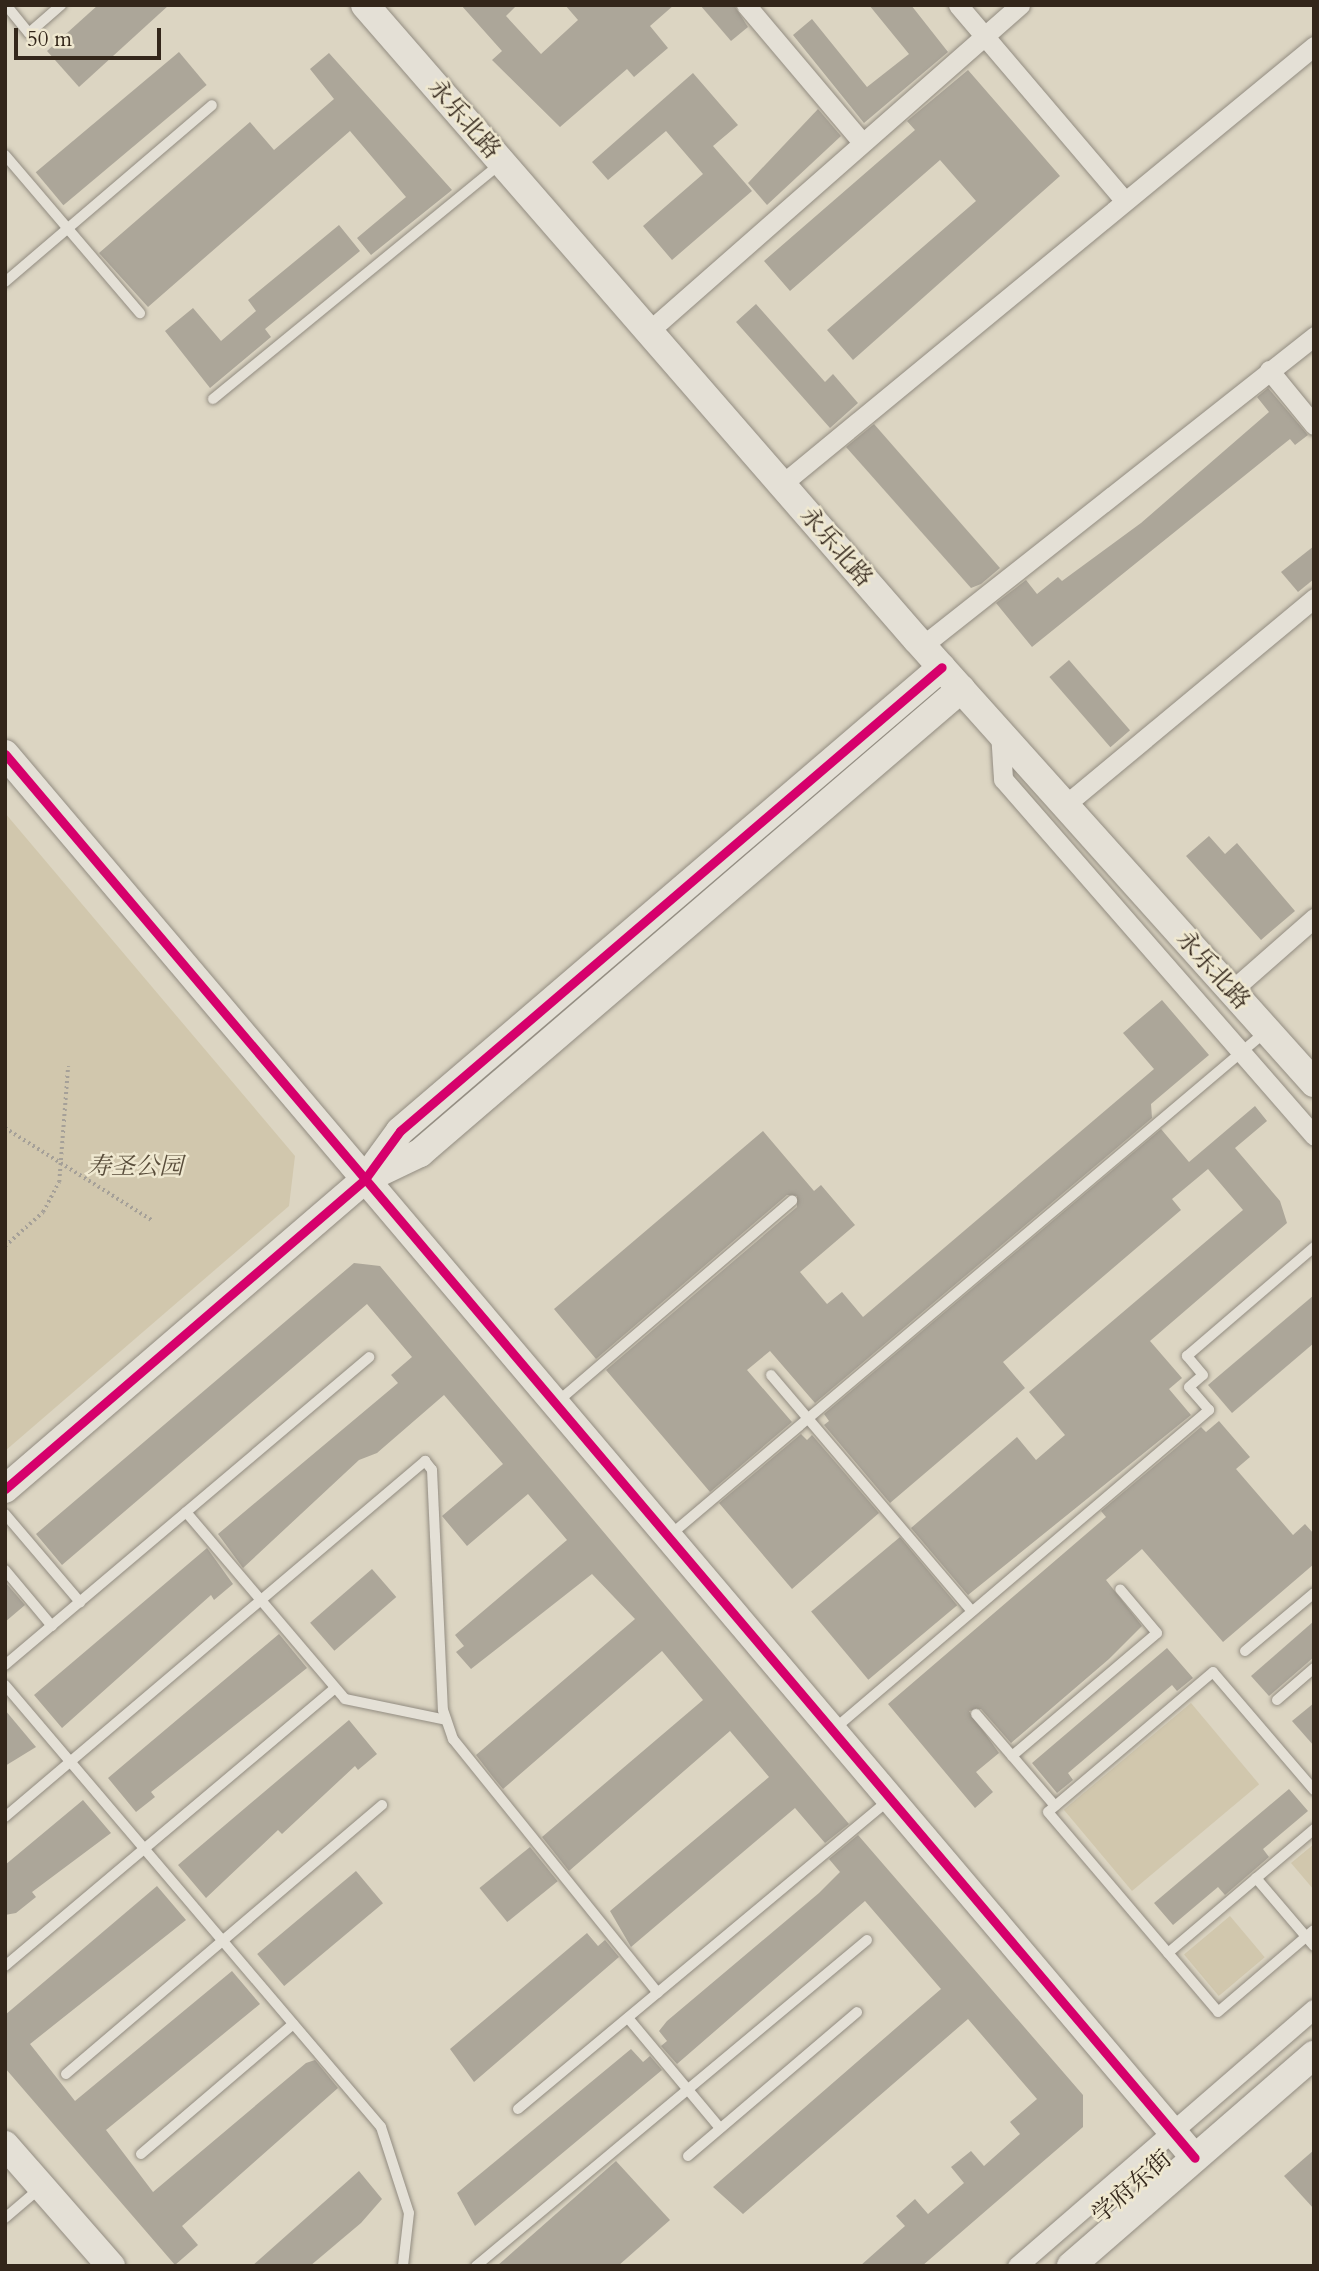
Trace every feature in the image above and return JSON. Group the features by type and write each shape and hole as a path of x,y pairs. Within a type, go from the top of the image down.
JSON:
{"street":[{"name":"永乐北路","path":"365,5 922,646 1314,1083"},
{"path":"746,5 860,139"},
{"path":"958,5 1125,201"},
{"path":"649,331 841,167 860,139 1020,5"},
{"path":"782,484 1314,46"},
{"path":"922,646 1314,336"},
{"path":"1269,370 1314,425"},
{"path":"1065,805 1314,598"},
{"path":"5,1489 365,1179 400,1131 942,667"},
{"path":"365,1179 420,1153 961,689"},
{"path":"1000,732 1003,779 1314,1135"},
{"path":"5,754 1195,2158"},
{"path":"1231,990 1314,918"},
{"path":"1017,2266 1314,2009"},
{"name":"学府东街","path":"1071,2266 1314,2055"},
{"path":"5,2145 111,2266"}],"lane":[{"path":"6,5 29,33 61,5"},
{"path":"5,282 212,105"},
{"path":"5,155 140,313"},
{"path":"213,399 502,162"},
{"path":"669,1536 1267,1030"},
{"path":"555,1403 792,1201"},
{"path":"833,1730 1209,1410 1189,1387 1203,1375 1186,1356 1314,1247"},
{"path":"5,1665 369,1357"},
{"path":"771,1375 972,1612"},
{"path":"5,1817 425,1461 432,1470 446,1720 465,1760 658,1993"},
{"path":"186,1512 345,1699 446,1720"},
{"path":"5,1514 80,1602"},
{"path":"5,1570 52,1626"},
{"path":"1012,1756 1157,1633 1120,1589"},
{"path":"1245,1651 1314,1593"},
{"path":"1278,1700 1314,1668"},
{"path":"1310,1934 1218,2012 1048,1812 1213,1672 1314,1790"},
{"path":"5,1685 293,2024 390,2143 411,2226 403,2266"},
{"path":"5,1966 335,1688"},
{"path":"976,1714 1055,1806"},
{"path":"518,2109 891,1799"},
{"path":"66,2074 382,1805"},
{"path":"1168,1953 1314,1829"},
{"path":"1256,1878 1310,1934 1314,1946"},
{"path":"476,2266 867,1940"},
{"path":"688,2156 857,2012"},
{"path":"628,2018 720,2128"},
{"path":"141,2154 293,2024"},
{"path":"5,2218 42,2187"}],"path":[{"path":"5,1246 43,1212 63,1165 68,1066"},
{"path":"5,1128 153,1221"}],"green space":[{"name":"寿圣公园","path":"5,813 295,1156 289,1206 5,1451"},
{"path":"1191,1703 1259,1784 1132,1891 1064,1810"},
{"path":"1314,1844 1314,1890 1291,1863"},
{"path":"1230,1916 1265,1957 1219,1996 1184,1955"}],"building":[{"path":"98,5 169,5 79,87 47,51"},
{"path":"461,5 517,5 506,16 541,54 578,20 565,5 674,5 650,26 668,48 634,77 627,69 560,127 492,60 502,51"},
{"path":"700,5 734,5 748,27 731,41"},
{"path":"869,5 911,5 948,52 864,123 793,35 812,19 867,87 909,54"},
{"path":"179,52 207,85 63,205 36,172"},
{"path":"329,53 452,190 371,255 357,238 406,197 350,131 148,307 99,253 250,122 274,150 334,99 310,69"},
{"path":"968,70 1060,176 853,360 827,330 976,201 940,160 790,291 764,261 915,130 907,121"},
{"path":"693,73 738,125 713,146 752,191 672,260 643,226 703,174 666,131 608,180 592,162"},
{"path":"818,109 841,136 767,205 748,183"},
{"path":"339,225 360,251 265,329 271,337 210,388 165,331 193,308 221,341 256,311 248,300"},
{"path":"756,304 825,382 833,374 858,403 830,428 736,322"},
{"path":"1268,388 1308,435 1295,445 1290,439 1032,647 996,603 1026,580 1037,594 1058,577 1062,581 1141,523 1269,412 1257,397"},
{"path":"874,424 1000,568 981,584 971,588 846,447"},
{"path":"1314,546 1314,579 1298,592 1281,572"},
{"path":"1069,660 1130,730 1110,747 1049,677"},
{"path":"1209,836 1225,854 1237,843 1295,911 1261,940 1186,856"},
{"path":"1162,1000 1209,1055 1151,1104 1152,1118 815,1403 770,1351 747,1370 792,1422 710,1492 606,1370 797,1207 797,1196 787,1195 596,1359 554,1309 763,1131 814,1191 821,1185 855,1225 800,1272 827,1304 842,1292 863,1317 1154,1069 1123,1033"},
{"path":"1255,1106 1267,1121 1235,1148 1280,1201 1287,1223 1150,1341 1182,1378 1169,1389 1191,1415 968,1595 911,1528 1017,1437 1036,1460 1065,1435 1029,1392 1243,1210 1208,1169 1172,1199 1181,1210 1003,1362 1025,1388 890,1503 824,1425 829,1421 824,1414 1161,1129 1189,1162"},
{"path":"354,1263 380,1266 849,1824 825,1843 795,1808 631,1947 610,1911 769,1777 730,1731 569,1871 542,1837 703,1700 662,1651 503,1789 476,1755 635,1619 592,1574 471,1669 456,1652 464,1646 455,1635 567,1540 528,1494 467,1546 442,1516 503,1464 444,1395 377,1453 359,1460 243,1568 218,1534 398,1383 391,1375 412,1357 367,1304 62,1565 36,1534"},
{"path":"1314,1295 1314,1343 1232,1413 1208,1385"},
{"path":"1219,1421 1250,1457 1236,1469 1293,1535 1305,1524 1314,1534 1314,1564 1223,1642 1142,1549 1106,1580 1142,1626 1109,1659 1011,1743 981,1709 969,1711 999,1753 976,1772 993,1792 975,1808 888,1704 1106,1517 1101,1511 1201,1427 1206,1432"},
{"path":"801,1434 807,1440 812,1435 879,1513 792,1589 719,1503"},
{"path":"900,1537 957,1605 868,1680 811,1612"},
{"path":"207,1548 233,1584 214,1600 211,1595 62,1728 34,1695"},
{"path":"372,1569 396,1597 334,1651 310,1623"},
{"path":"5,1582 25,1605 5,1622"},
{"path":"1314,1621 1314,1657 1269,1696 1251,1676"},
{"path":"279,1634 307,1668 151,1792 155,1797 136,1812 108,1778"},
{"path":"1167,1648 1193,1678 1177,1691 1172,1685 1068,1773 1073,1780 1057,1793 1032,1763"},
{"path":"1314,1703 1314,1746 1292,1721"},
{"path":"5,1710 36,1747 5,1766"},
{"path":"349,1720 377,1754 358,1770 355,1766 282,1834 278,1830 206,1898 178,1865"},
{"path":"1289,1789 1308,1811 1263,1849 1269,1857 1225,1895 1218,1887 1173,1925 1154,1903"},
{"path":"83,1800 111,1833 32,1892 36,1897 16,1913 5,1915 5,1865"},
{"path":"858,1835 1083,2095 1083,2127 922,2266 860,2266 905,2226 896,2216 915,2199 928,2214 964,2183 951,2167 971,2151 984,2166 1020,2134 1010,2122 1037,2099 968,2019 743,2214 713,2187 941,1989 865,1901 677,2064 661,2046 667,2041 659,2031 667,2021 819,1893 840,1872 829,1859"},
{"path":"530,1847 558,1881 507,1922 479,1888"},
{"path":"356,1871 383,1903 284,1986 257,1954"},
{"path":"157,1886 186,1920 30,2044 75,2101 232,1971 260,2004 106,2130 153,2192 306,2063 315,2060 338,2088 182,2226 198,2245 175,2265 5,2068 5,2015"},
{"path":"587,1933 598,1946 605,1940 619,1957 474,2082 450,2049"},
{"path":"631,2049 643,2062 650,2056 662,2070 475,2226 457,2193"},
{"path":"1314,2150 1314,2209 1284,2176"},
{"path":"616,2161 670,2220 618,2266 497,2266"},
{"path":"359,2171 382,2199 361,2223 310,2266 252,2266"}],"cycle path":[{"path":"5,1489 365,1179 400,1131 942,667"},
{"path":"5,754 1195,2158"}]}
